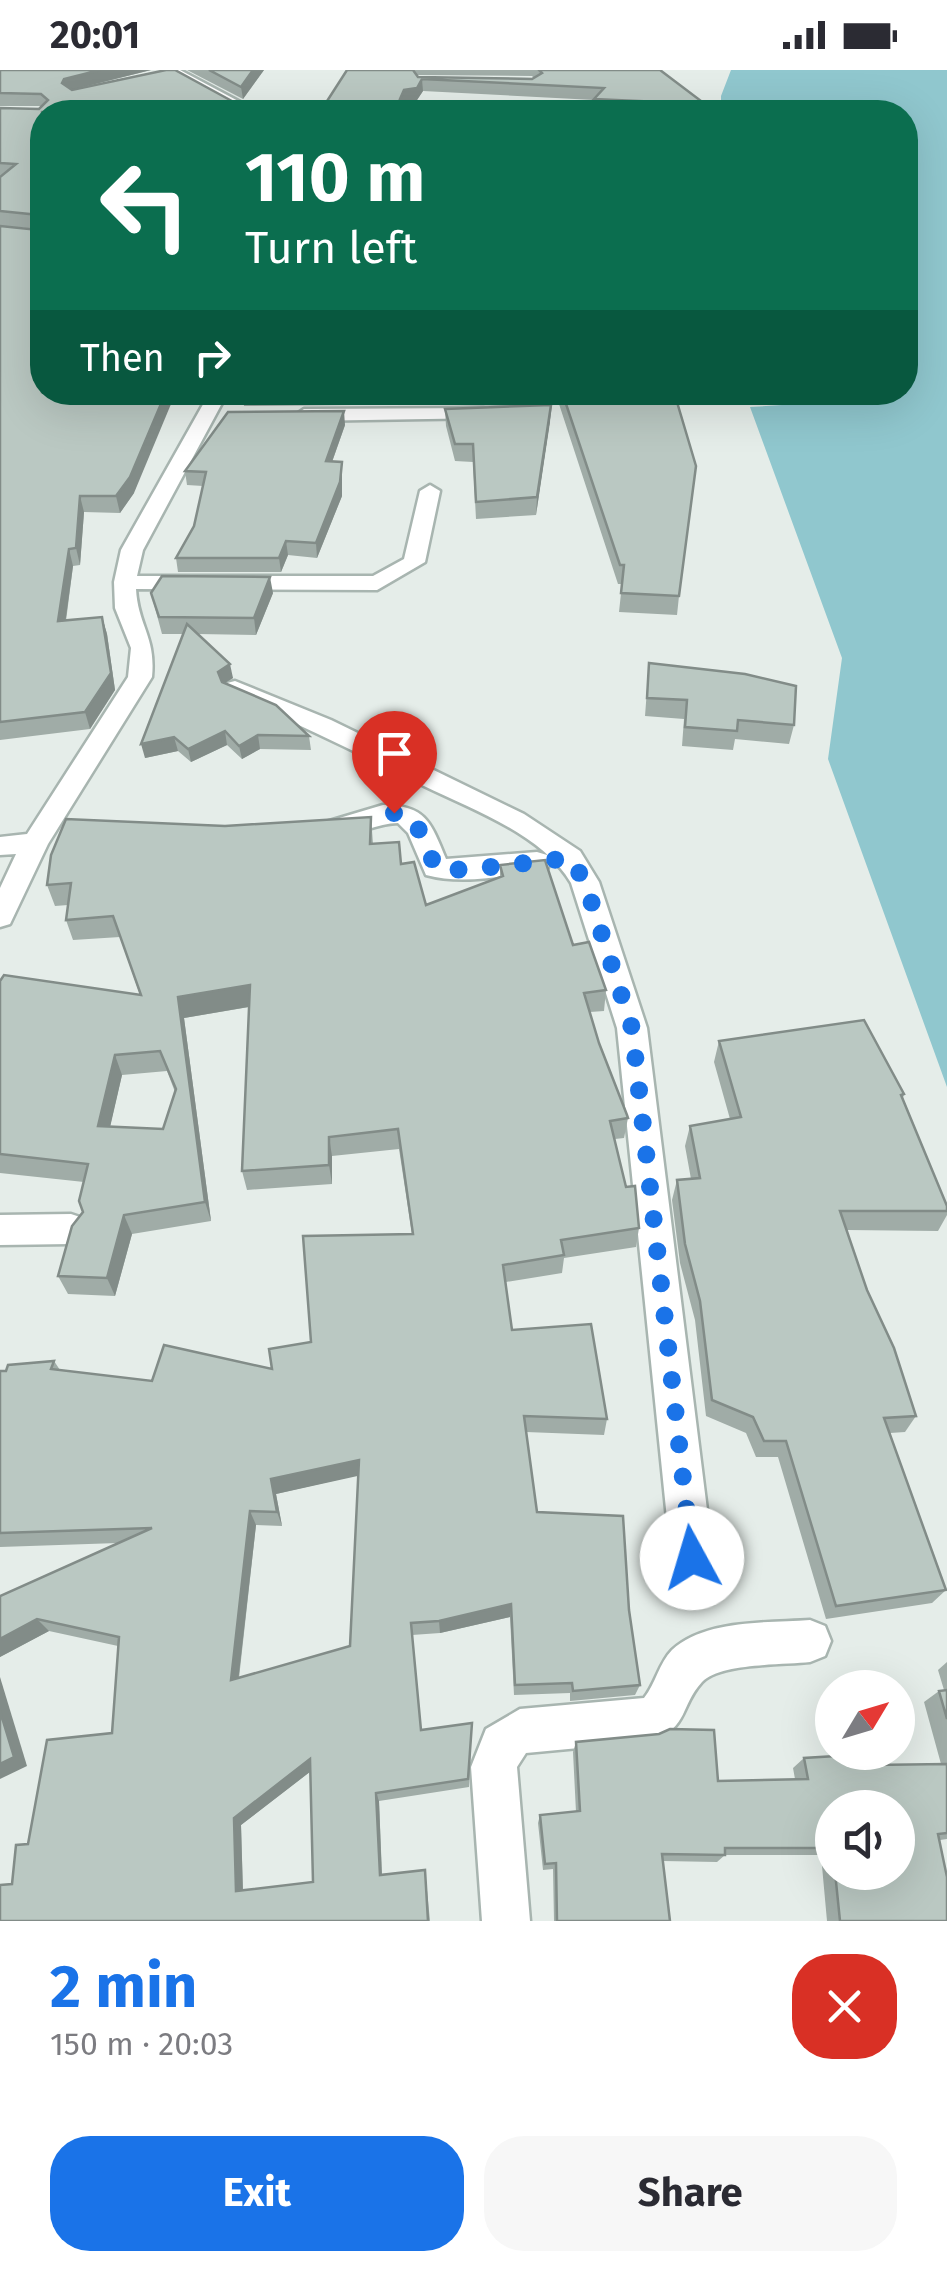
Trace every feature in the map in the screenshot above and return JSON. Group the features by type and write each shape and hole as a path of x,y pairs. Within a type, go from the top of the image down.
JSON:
{"street":[{"path":"169,73 227,100"},
{"path":"0,918 41,835 140,677 143,648 126,608 125,582 132,550 217,408"},
{"path":"286,416 506,414"},
{"path":"125,582 377,582 414,562 430,491"},
{"path":"235,688 322,724 516,820 570,858 585,882 632,1028 692,1558"},
{"path":"309,831 342,828 383,814 404,814 420,828 436,868 464,870 570,858"},
{"path":"0,846 76,828"},
{"path":"0,1230 72,1229"},
{"path":"506,1921 494,1767 496,1752 508,1737 520,1731 653,1718 665,1711 684,1669 700,1654 810,1641"}],"water":[{"path":"731,70 947,70 947,1087 828,759 842,658 750,407 918,405 918,100 721,100"}],"building":[{"path":"0,70 100,70 64,79 62,83 72,90 175,70 230,100 48,100 41,94 0,93"},
{"path":"209,70 253,70 241,87"},
{"path":"347,70 413,70 418,77 532,79 542,73 539,70 660,70 700,100 594,99 604,88 422,79 417,88 404,90 403,100 328,100"},
{"path":"0,108 30,109 30,214 0,211 0,177 16,164 0,163"},
{"path":"0,226 30,229 30,405 160,405 130,477 116,496 80,496 76,548 69,549 58,621 102,617 111,673 85,712 0,722"},
{"path":"551,405 537,497 476,502 473,444 455,444 445,409"},
{"path":"566,405 678,405 696,466 679,596 621,593 624,565 620,565"},
{"path":"344,411 326,461 342,462 340,482 316,543 286,541 279,558 176,558 194,526 206,472 185,471 228,412"},
{"path":"162,576 270,577 254,618 159,617 151,593"},
{"path":"187,624 230,664 218,672 222,682 276,705 309,736 258,735 239,746 225,731 188,749 174,737 141,744"},
{"path":"649,663 745,674 796,686 794,725 738,720 737,731 685,727 687,700 647,698"},
{"path":"371,817 370,844 399,842 401,864 414,862 426,905 503,876 500,865 545,860 573,945 589,942 606,990 584,993 628,1118 610,1121 626,1187 635,1186 639,1228 561,1240 564,1255 503,1265 512,1330 591,1324 607,1419 524,1416 537,1512 623,1516 629,1610 640,1685 573,1691 572,1683 515,1685 511,1604 439,1621 411,1623 421,1730 472,1723 468,1779 376,1793 380,1875 425,1870 428,1921 0,1921 0,1885 12,1884 16,1845 28,1844 47,1740 112,1733 119,1637 37,1619 0,1639 0,1596 152,1528 0,1533 0,1371 6,1371 8,1365 54,1361 51,1369 152,1381 164,1345 272,1369 269,1349 311,1342 303,1236 413,1234 398,1129 329,1137 329,1165 242,1171 250,985 178,997 205,1202 124,1215 107,1278 58,1276 72,1226 83,1212 79,1201 88,1164 0,1154 0,981 4,975 141,995 113,916 66,920 71,883 47,885 51,855 66,819 225,826","holes":["160,1051 176,1089 163,1129 98,1126 115,1055","359,1460 350,1646 231,1680 250,1511 277,1512 271,1479","310,1759 313,1882 236,1891 234,1818"]},
{"path":"864,1020 904,1094 901,1095 947,1206 947,1211 840,1211 867,1290 894,1348 916,1416 884,1418 946,1590 836,1606 786,1441 764,1441 753,1417 712,1400 700,1301 685,1244 677,1180 700,1178 690,1126 741,1117 719,1041"},
{"path":"947,1690 947,1719 939,1691"},
{"path":"0,1711 14,1757 0,1764"},
{"path":"670,1729 714,1730 718,1781 808,1779 804,1758 815,1757 815,1770 915,1770 915,1764 947,1764 947,1833 938,1834 947,1877 947,1921 840,1921 837,1890 915,1890 915,1790 815,1790 815,1848 725,1848 725,1855 662,1854 670,1921 557,1921 556,1863 545,1864 540,1815 580,1811 576,1742 659,1734"}],"route":[{"path":"394,813 414,819 436,868 464,870 570,858 585,882 632,1028 692,1558"}]}
